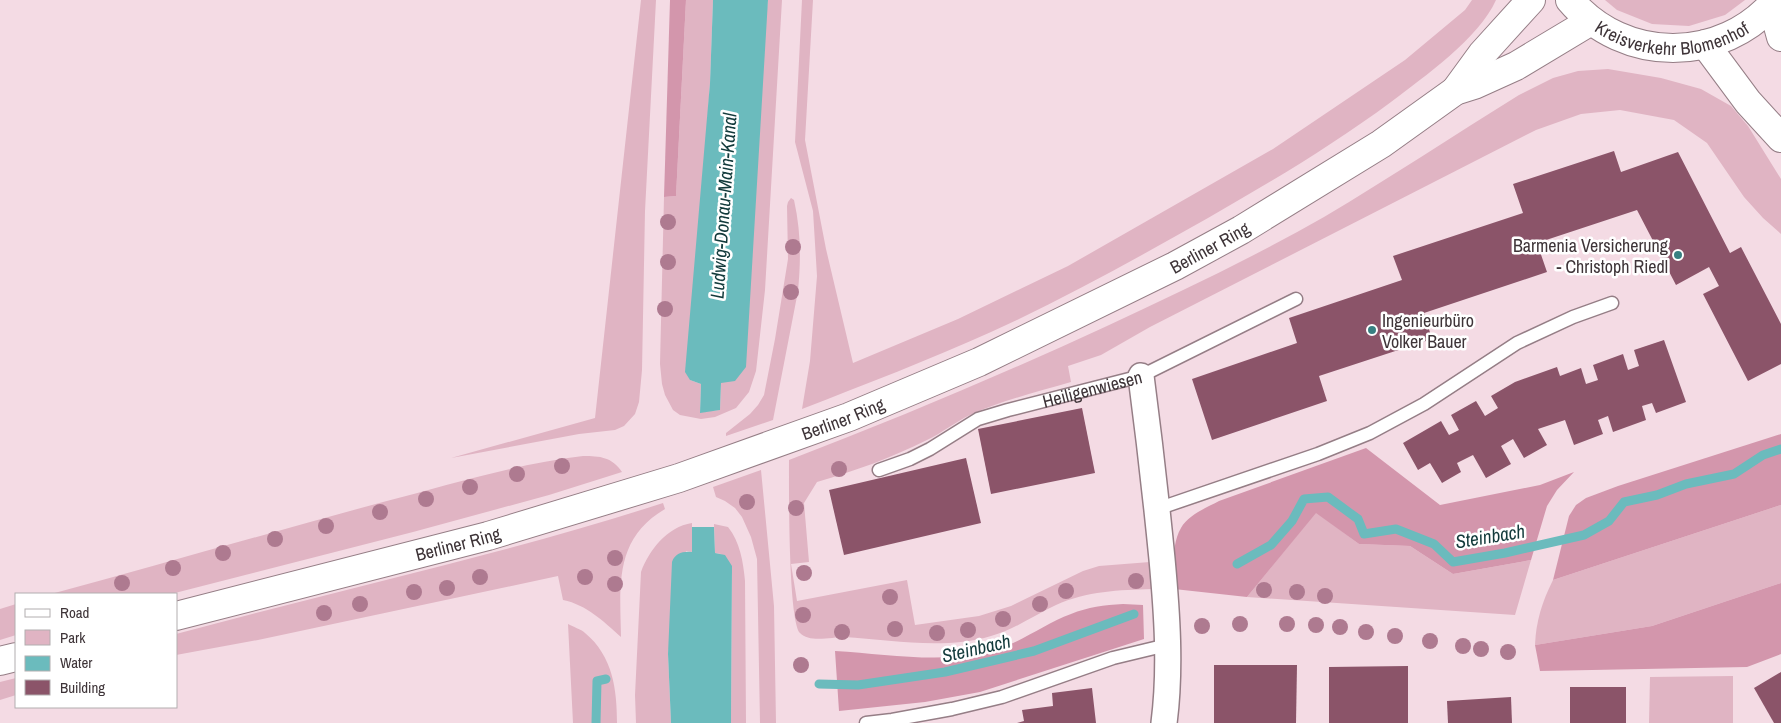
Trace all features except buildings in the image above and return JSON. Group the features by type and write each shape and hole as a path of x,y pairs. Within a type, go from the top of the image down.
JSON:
{"main road":[{"name":"Berliner Ring","path":"1455,91 1482,54 1531,0"},
{"name":"Kreisverkehr Blomenhof","path":"1570,0 1591,21 1623,40 1672,48 1705,44 1727,36 1745,27 1774,2"},
{"path":"1774,2 1781,37"},
{"name":"Berliner Ring","path":"178,615 400,559 597,504 738,458 849,417 979,362 1175,266 1241,230 1381,144 1455,91 1474,85 1516,66 1591,21"},
{"path":"1705,44 1748,102 1781,138"},
{"path":"0,662 15,657"}],"street":[{"name":"Heiligenwiesen","path":"1141,376 1166,596 1168,672 1164,723"}],"lane":[{"path":"1141,376 1296,299"},
{"path":"1157,509 1318,454 1370,434 1424,404 1517,343 1573,317 1612,303"},
{"name":"Heiligenwiesen","path":"879,470 910,459 930,449 978,420 1008,410 1141,376"},
{"path":"866,723 952,709 1002,697 1113,658 1168,645"}],"green space":[{"path":"641,0 656,0 645,211 642,370 639,402 635,414 624,426 615,430 579,434 451,458 595,418"},
{"path":"686,0 713,0 710,83 690,380 701,384 700,412 720,410 721,383 768,0 782,0 765,290 756,371 749,392 736,408 715,417 701,419 680,415 673,410 665,395 660,364 664,197 676,196"},
{"path":"802,0 813,0 805,140 826,249 853,363 958,319 1068,266 1273,149 1405,60 1465,10 1472,0 1496,0 1477,28 1450,56 1434,69 1347,133 1255,191 1128,263 1019,319 921,362 802,409 810,361 817,276 813,211 795,142"},
{"path":"1605,0 1745,0 1725,15 1689,26 1652,24 1617,10"},
{"path":"1608,69 1661,78 1701,89 1731,106 1748,126 1781,179 1781,234 1744,197 1707,143 1674,120 1620,110 1581,114 1536,130 1150,327 1101,355 1068,366 1071,382 982,410 900,453 859,469 817,482 804,503 809,562 791,564 797,601 907,580 915,625 979,616 1011,606 1083,571 1099,566 1150,562 1152,589 1091,594 1068,600 1016,626 991,636 973,640 918,643 844,637 815,639 800,633 796,623 791,579 789,460 989,379 1162,300 1298,232 1519,95 1553,78 1578,71"},
{"path":"791,198 794,200 799,234 799,279 773,420 726,436 726,433 750,414 764,395 788,259 787,206"},
{"path":"595,456 610,460 622,472 549,495 413,532 175,593 55,593 341,513 482,476 558,460"},
{"path":"761,470 774,606 776,723 760,723 757,559 751,537 742,517 735,508 716,497 713,487"},
{"path":"663,503 665,509 648,521 636,534 628,549 621,582 621,637 587,610 572,602 563,600 558,576 258,640 178,655 178,633 481,556"},
{"path":"1781,505 1781,583 1652,626 1535,645 1540,612 1553,580"},
{"path":"1316,512 1359,544 1410,546 1453,574 1531,560 1515,615 1247,597"},
{"path":"692,523 692,552 686,551 668,654 671,723 636,723 635,695 641,572 654,548 667,534 683,525"},
{"path":"714,524 728,527 738,545 743,566 745,581 746,723 731,723 732,575 721,554 715,553"},
{"path":"15,604 15,635 0,640 0,609"},
{"path":"568,624 583,632 602,652 612,674 616,698 617,723 573,723"},
{"path":"1733,676 1733,723 1649,723 1650,677"},
{"path":"15,678 15,695 0,700 0,682"}],"shaded area":[{"path":"670,0 686,0 676,196 664,197"},
{"path":"1781,434 1781,505 1553,580 1569,516 1576,505 1586,498"},
{"path":"1366,448 1440,505 1540,485 1574,472 1557,490 1547,506 1531,560 1453,574 1410,546 1359,544 1316,513 1247,597 1174,589 1176,542 1181,528 1188,519 1219,501"},
{"path":"1781,583 1781,654 1747,667 1540,671 1535,645 1652,626"},
{"path":"1123,604 1143,605 1144,639 980,692 925,702 839,711 835,651 929,658 966,656 1007,646 1077,612 1096,607"}],"water":[{"name":"Ludwig-Donau-Main-Kanal","path":"713,0 768,0 746,367 735,381 721,383 720,410 700,413 701,384 690,380 685,372 710,83"},
{"path":"692,527 714,527 715,553 725,555 732,566 731,723 671,723 668,654 672,562 675,556 680,553 692,552"}],"waterway":[{"name":"Steinbach","path":"1237,564 1271,545 1292,521 1304,499 1328,497 1358,519 1364,534 1396,529 1434,544 1453,562 1505,553 1584,535 1609,521 1624,502 1657,495 1686,484 1734,474 1763,455 1781,449"},
{"name":"Steinbach","path":"819,684 858,685 945,672 1034,651 1134,614"},
{"path":"596,723 597,681 606,679"}],"place":[{"name":"Barmenia Versicherung - Christoph Riedl","path":"1678,255"},
{"name":"Ingenieurbüro Volker Bauer","path":"1372,330"}]}
